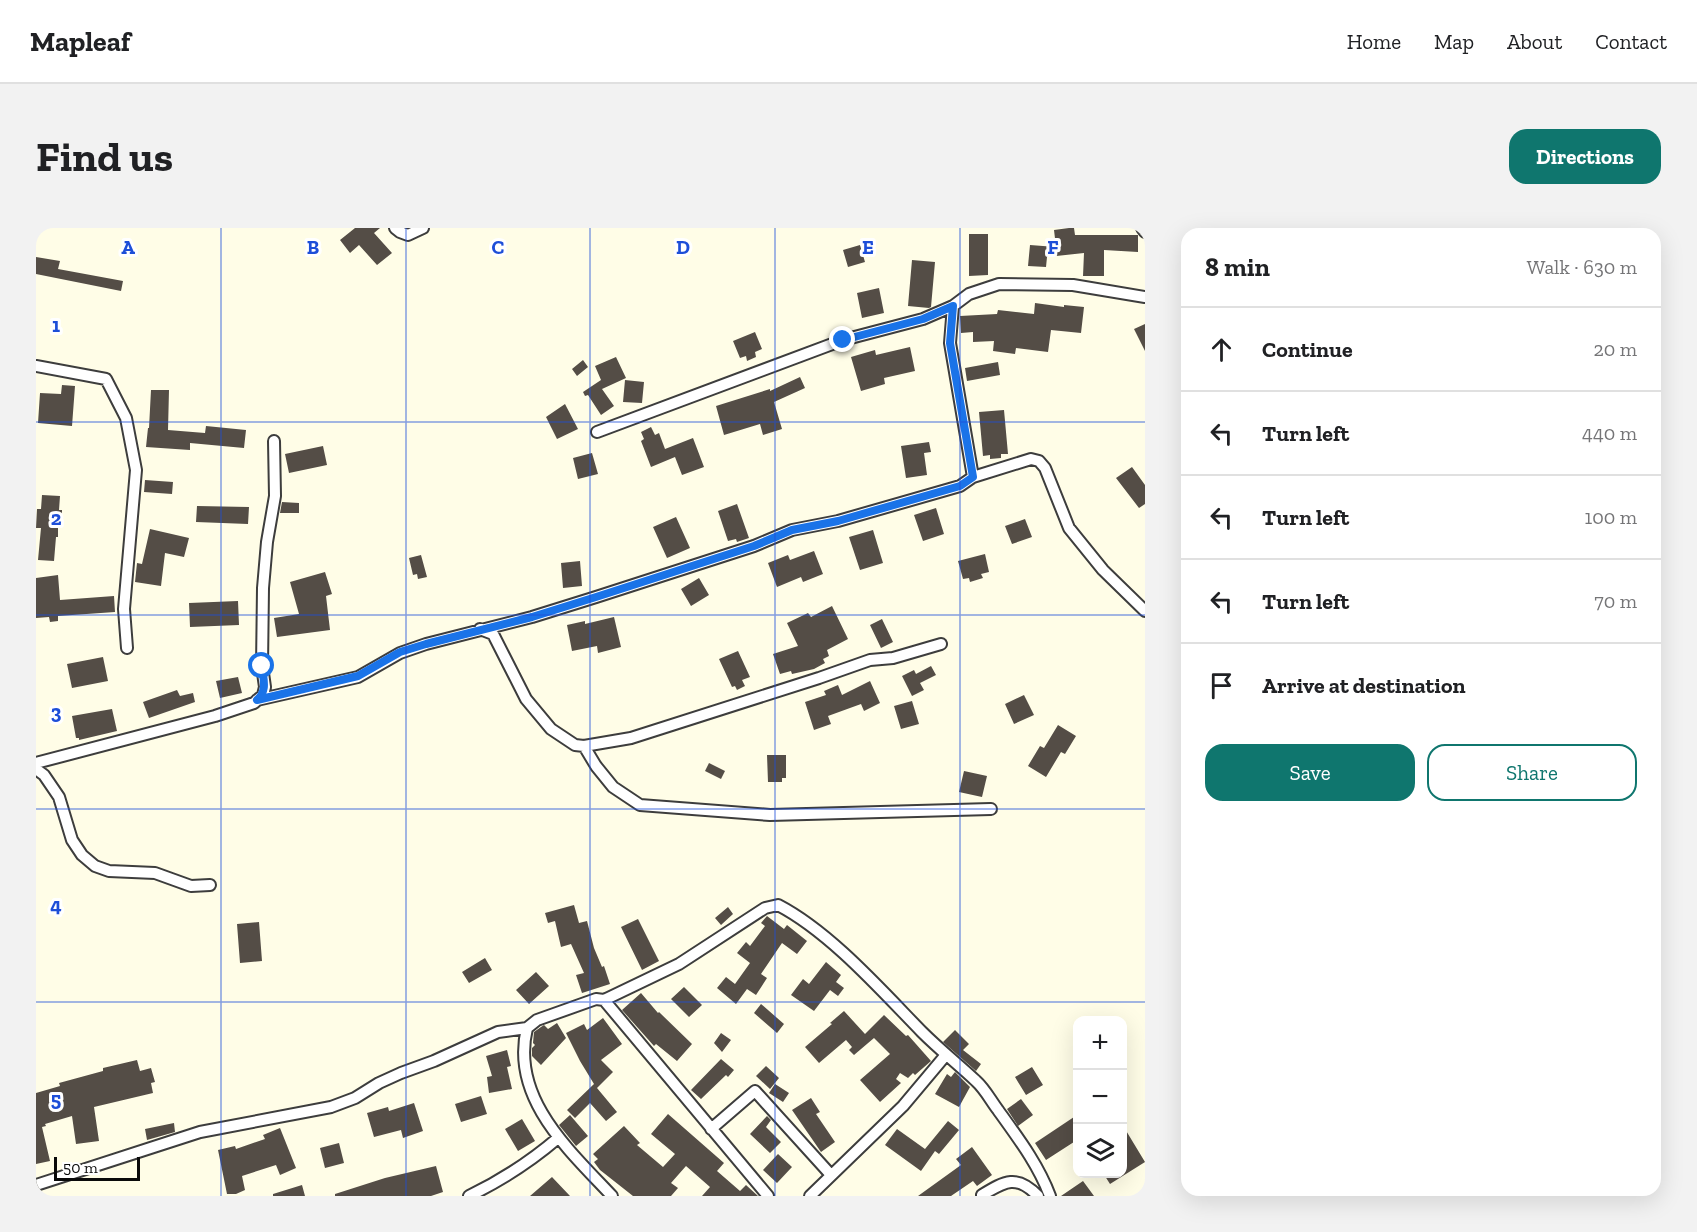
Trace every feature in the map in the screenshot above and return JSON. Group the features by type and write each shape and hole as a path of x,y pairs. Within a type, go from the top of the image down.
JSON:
{"street":[{"path":"395,228 408,235 423,228"},
{"path":"597,432 843,340 923,319 953,306 969,294 999,284 1073,285 1145,297"},
{"path":"953,306 950,343 973,477"},
{"path":"36,366 106,379 126,418 136,470 124,609 127,648"},
{"path":"36,763 215,716 254,703 263,695 265,687 262,666 263,588 267,542 275,496 274,441"},
{"path":"257,700 358,676 400,652 532,617 754,546 792,530 838,521 960,486 973,477 1031,459 1039,461 1045,468 1069,528 1103,570 1145,611"},
{"path":"480,629 493,634 526,699 551,729 575,745 584,746 632,738 870,660 893,658 941,644"},
{"path":"584,746 613,787 640,805 770,815 991,809"},
{"path":"36,769 48,781 58,797 72,840 82,855 95,866 109,871 155,873 190,886 210,885"},
{"path":"36,1185 200,1132 331,1107 355,1098 401,1072 434,1062 498,1032 527,1028 537,1020 596,999 604,1000 679,964 765,908 778,905 790,911 872,980 945,1056 978,1082 1042,1175 1050,1196"},
{"path":"604,1000 768,1196"},
{"path":"527,1028 523,1042 525,1066 532,1094 544,1118 558,1138 612,1196"},
{"path":"810,1196 903,1106 945,1056"},
{"path":"711,1129 754,1091 831,1175"},
{"path":"469,1196 501,1180 534,1158 558,1138"},
{"path":"982,1195 1001,1184 1012,1181 1023,1183 1038,1196"}],"building":[{"path":"355,228 380,228 374,233 392,253 377,265 359,245 350,253 340,240"},
{"path":"1074,228 1075,235 1138,235 1138,252 1104,250 1104,276 1083,276 1084,253 1047,257 1046,267 1028,266 1030,245 1056,247 1054,230"},
{"path":"969,234 988,234 988,275 969,276"},
{"path":"860,245 865,262 848,267 843,250"},
{"path":"36,257 60,261 58,269 123,281 121,291 36,274"},
{"path":"912,260 935,262 931,307 929,308 908,306"},
{"path":"879,288 884,313 862,318 857,293"},
{"path":"1035,303 1084,307 1081,333 1051,330 1048,352 1016,348 1015,354 993,351 994,341 973,342 973,332 961,333 960,316 997,314 998,310 1034,314"},
{"path":"1145,324 1145,351 1134,329"},
{"path":"755,332 762,349 755,352 756,357 747,361 746,356 740,358 733,341"},
{"path":"910,347 915,371 884,378 885,384 861,391 851,357 875,350 876,355"},
{"path":"616,357 626,378 602,389 614,406 601,415 588,395 585,396 583,392 601,380 595,366"},
{"path":"583,360 588,367 577,376 572,369"},
{"path":"998,362 1000,375 967,381 965,368"},
{"path":"800,377 805,388 774,402 782,429 763,435 760,424 724,435 716,406 770,389 770,391"},
{"path":"625,380 644,382 642,403 623,402"},
{"path":"62,385 75,386 72,426 38,423 40,393 61,394"},
{"path":"151,390 169,390 168,430 205,433 206,426 246,430 244,448 190,443 190,450 146,447"},
{"path":"565,404 578,429 557,439 546,417"},
{"path":"1004,410 1008,454 1001,454 1001,458 990,459 990,455 983,456 979,412"},
{"path":"651,427 655,435 659,433 665,449 693,438 704,467 682,475 675,457 651,467 641,441 644,439 641,432"},
{"path":"929,442 931,452 924,453 927,475 906,478 901,446"},
{"path":"323,446 327,465 289,473 285,454"},
{"path":"592,453 598,474 578,479 573,458"},
{"path":"1132,467 1145,485 1145,504 1139,508 1116,478"},
{"path":"145,480 173,482 172,494 144,492"},
{"path":"42,495 60,496 59,510 62,510 62,526 58,526 54,561 38,560 41,528 36,528 37,509 41,509"},
{"path":"282,502 299,503 299,513 280,513"},
{"path":"737,504 749,538 737,542 736,539 728,541 718,511"},
{"path":"197,506 249,507 248,524 196,522"},
{"path":"936,508 944,534 923,541 914,515"},
{"path":"676,517 690,548 667,558 653,527"},
{"path":"1025,519 1032,537 1012,544 1005,526"},
{"path":"150,529 189,538 184,557 165,553 161,586 135,582 137,563 142,564"},
{"path":"873,530 883,563 860,570 849,537"},
{"path":"814,551 823,574 803,582 801,577 777,587 768,563 788,555 790,560"},
{"path":"985,554 989,572 981,574 983,578 970,582 969,578 963,579 958,561"},
{"path":"421,555 427,577 418,579 417,574 413,575 409,558"},
{"path":"580,561 582,586 563,588 561,563"},
{"path":"325,572 332,594 326,596 330,630 277,637 274,618 299,614 290,582"},
{"path":"58,575 60,600 114,596 115,612 58,616 58,621 50,622 49,617 36,618 36,578"},
{"path":"699,578 709,595 691,606 681,589"},
{"path":"238,601 239,625 190,627 189,603"},
{"path":"832,606 848,639 827,650 829,656 823,659 825,663 814,669 780,674 773,654 798,646 787,623 808,613 811,617"},
{"path":"614,617 621,647 598,653 597,646 572,651 567,625 585,621 585,624"},
{"path":"882,619 893,642 881,648 870,625"},
{"path":"738,651 750,677 742,680 745,686 737,690 735,686 732,687 719,659"},
{"path":"103,657 108,681 72,688 67,664"},
{"path":"931,666 936,675 920,683 924,690 912,696 902,676 914,670 916,674"},
{"path":"238,677 242,693 220,698 216,681"},
{"path":"870,681 880,703 864,711 861,704 828,716 831,724 814,730 805,702 826,695 824,691 838,685 842,695"},
{"path":"177,690 180,696 193,693 195,702 149,718 143,702"},
{"path":"1024,695 1034,715 1014,724 1005,704"},
{"path":"912,701 919,724 901,729 894,706"},
{"path":"112,709 117,731 79,740 76,738 72,716"},
{"path":"1058,725 1076,736 1065,754 1061,752 1046,777 1028,766 1040,746 1044,748"},
{"path":"767,755 786,755 786,778 782,778 782,782 768,782"},
{"path":"709,763 725,771 721,779 705,771"},
{"path":"964,771 987,776 982,797 959,792"},
{"path":"574,905 579,923 587,921 594,948 602,967 604,966 610,984 582,993 576,975 584,973 571,944 561,947 555,921 548,923 545,913"},
{"path":"728,907 733,914 721,925 715,918"},
{"path":"767,916 784,929 787,925 807,941 797,954 782,943 761,974 767,978 756,995 747,989 736,1004 717,988 726,977 735,984 750,963 737,953 746,942 750,946 765,926 761,923"},
{"path":"638,919 659,961 642,970 621,927"},
{"path":"259,922 262,961 240,963 237,924"},
{"path":"485,958 492,970 469,983 462,972"},
{"path":"826,962 841,975 836,982 844,988 838,996 830,990 814,1011 791,995 803,979 809,984"},
{"path":"536,972 549,986 529,1004 516,990"},
{"path":"684,987 702,1005 689,1017 671,999"},
{"path":"641,993 658,1013 692,1044 677,1061 656,1044 654,1046 622,1010"},
{"path":"761,1004 784,1024 777,1033 754,1013"},
{"path":"844,1011 865,1034 884,1015 906,1036 908,1035 931,1061 908,1078 900,1073 896,1079 901,1083 880,1102 860,1080 890,1054 874,1038 854,1055 849,1050 852,1047 846,1040 819,1063 805,1047"},
{"path":"603,1018 622,1044 601,1060 613,1072 597,1088 617,1112 606,1121 590,1103 575,1118 567,1110 594,1084 566,1033 584,1024 587,1030"},
{"path":"557,1023 566,1038 541,1065 532,1056 532,1048 535,1045 533,1043 534,1032 544,1025 548,1029"},
{"path":"955,1030 969,1044 963,1050 981,1064 976,1071 943,1042"},
{"path":"721,1033 731,1040 722,1052 714,1043"},
{"path":"507,1050 511,1066 507,1067 512,1089 489,1093 487,1077 492,1076 486,1056"},
{"path":"721,1059 734,1070 701,1099 691,1090"},
{"path":"137,1060 140,1071 151,1068 155,1082 151,1083 153,1093 94,1107 99,1141 76,1144 72,1116 45,1124 46,1126 42,1127 50,1161 36,1164 36,1093 60,1086 59,1083 103,1071 103,1068"},
{"path":"766,1066 779,1078 770,1089 756,1076"},
{"path":"1032,1067 1043,1085 1026,1095 1015,1077"},
{"path":"955,1072 970,1087 959,1107 935,1094 947,1074 951,1077"},
{"path":"775,1084 789,1093 783,1102 769,1093"},
{"path":"481,1096 487,1114 461,1122 455,1104"},
{"path":"811,1098 820,1112 816,1114 835,1142 821,1152 792,1110"},
{"path":"1021,1099 1033,1115 1018,1126 1007,1109"},
{"path":"414,1103 423,1131 403,1138 401,1130 374,1137 367,1113 388,1107 389,1111"},
{"path":"668,1114 724,1163 717,1171 740,1191 746,1185 758,1196 702,1196 710,1187 686,1166 671,1183 678,1188 671,1196 633,1196 600,1170 594,1162 598,1159 593,1154 624,1126 640,1143 637,1145 663,1167 675,1154 651,1134"},
{"path":"570,1115 588,1136 576,1146 559,1125"},
{"path":"767,1116 771,1120 766,1127 781,1142 770,1153 750,1134"},
{"path":"1073,1118 1073,1143 1046,1160 1035,1143"},
{"path":"522,1119 535,1141 518,1151 505,1129"},
{"path":"948,1121 959,1130 939,1154 935,1151 921,1171 885,1145 897,1129 925,1149"},
{"path":"174,1123 175,1132 147,1140 145,1129"},
{"path":"280,1128 296,1168 280,1175 276,1165 242,1176 245,1190 236,1194 227,1194 218,1150 235,1146 236,1149 265,1139 263,1135"},
{"path":"1127,1132 1145,1162 1127,1173"},
{"path":"339,1143 344,1163 325,1168 320,1148"},
{"path":"972,1147 992,1175 977,1186 973,1181 951,1196 918,1196 961,1165 956,1159"},
{"path":"778,1154 792,1167 777,1183 763,1170"},
{"path":"436,1166 443,1192 431,1196 335,1196 335,1194 385,1178"},
{"path":"552,1177 570,1196 530,1196"},
{"path":"1106,1178 1120,1178 1110,1184"},
{"path":"1083,1181 1094,1196 1061,1196"},
{"path":"302,1185 305,1196 273,1196 273,1194"}],"route":[{"path":"262,666 265,687 263,695 257,700 358,676 400,652 532,617 754,546 792,530 838,521 960,486 973,477 950,343 953,306 923,319 843,340"}]}
